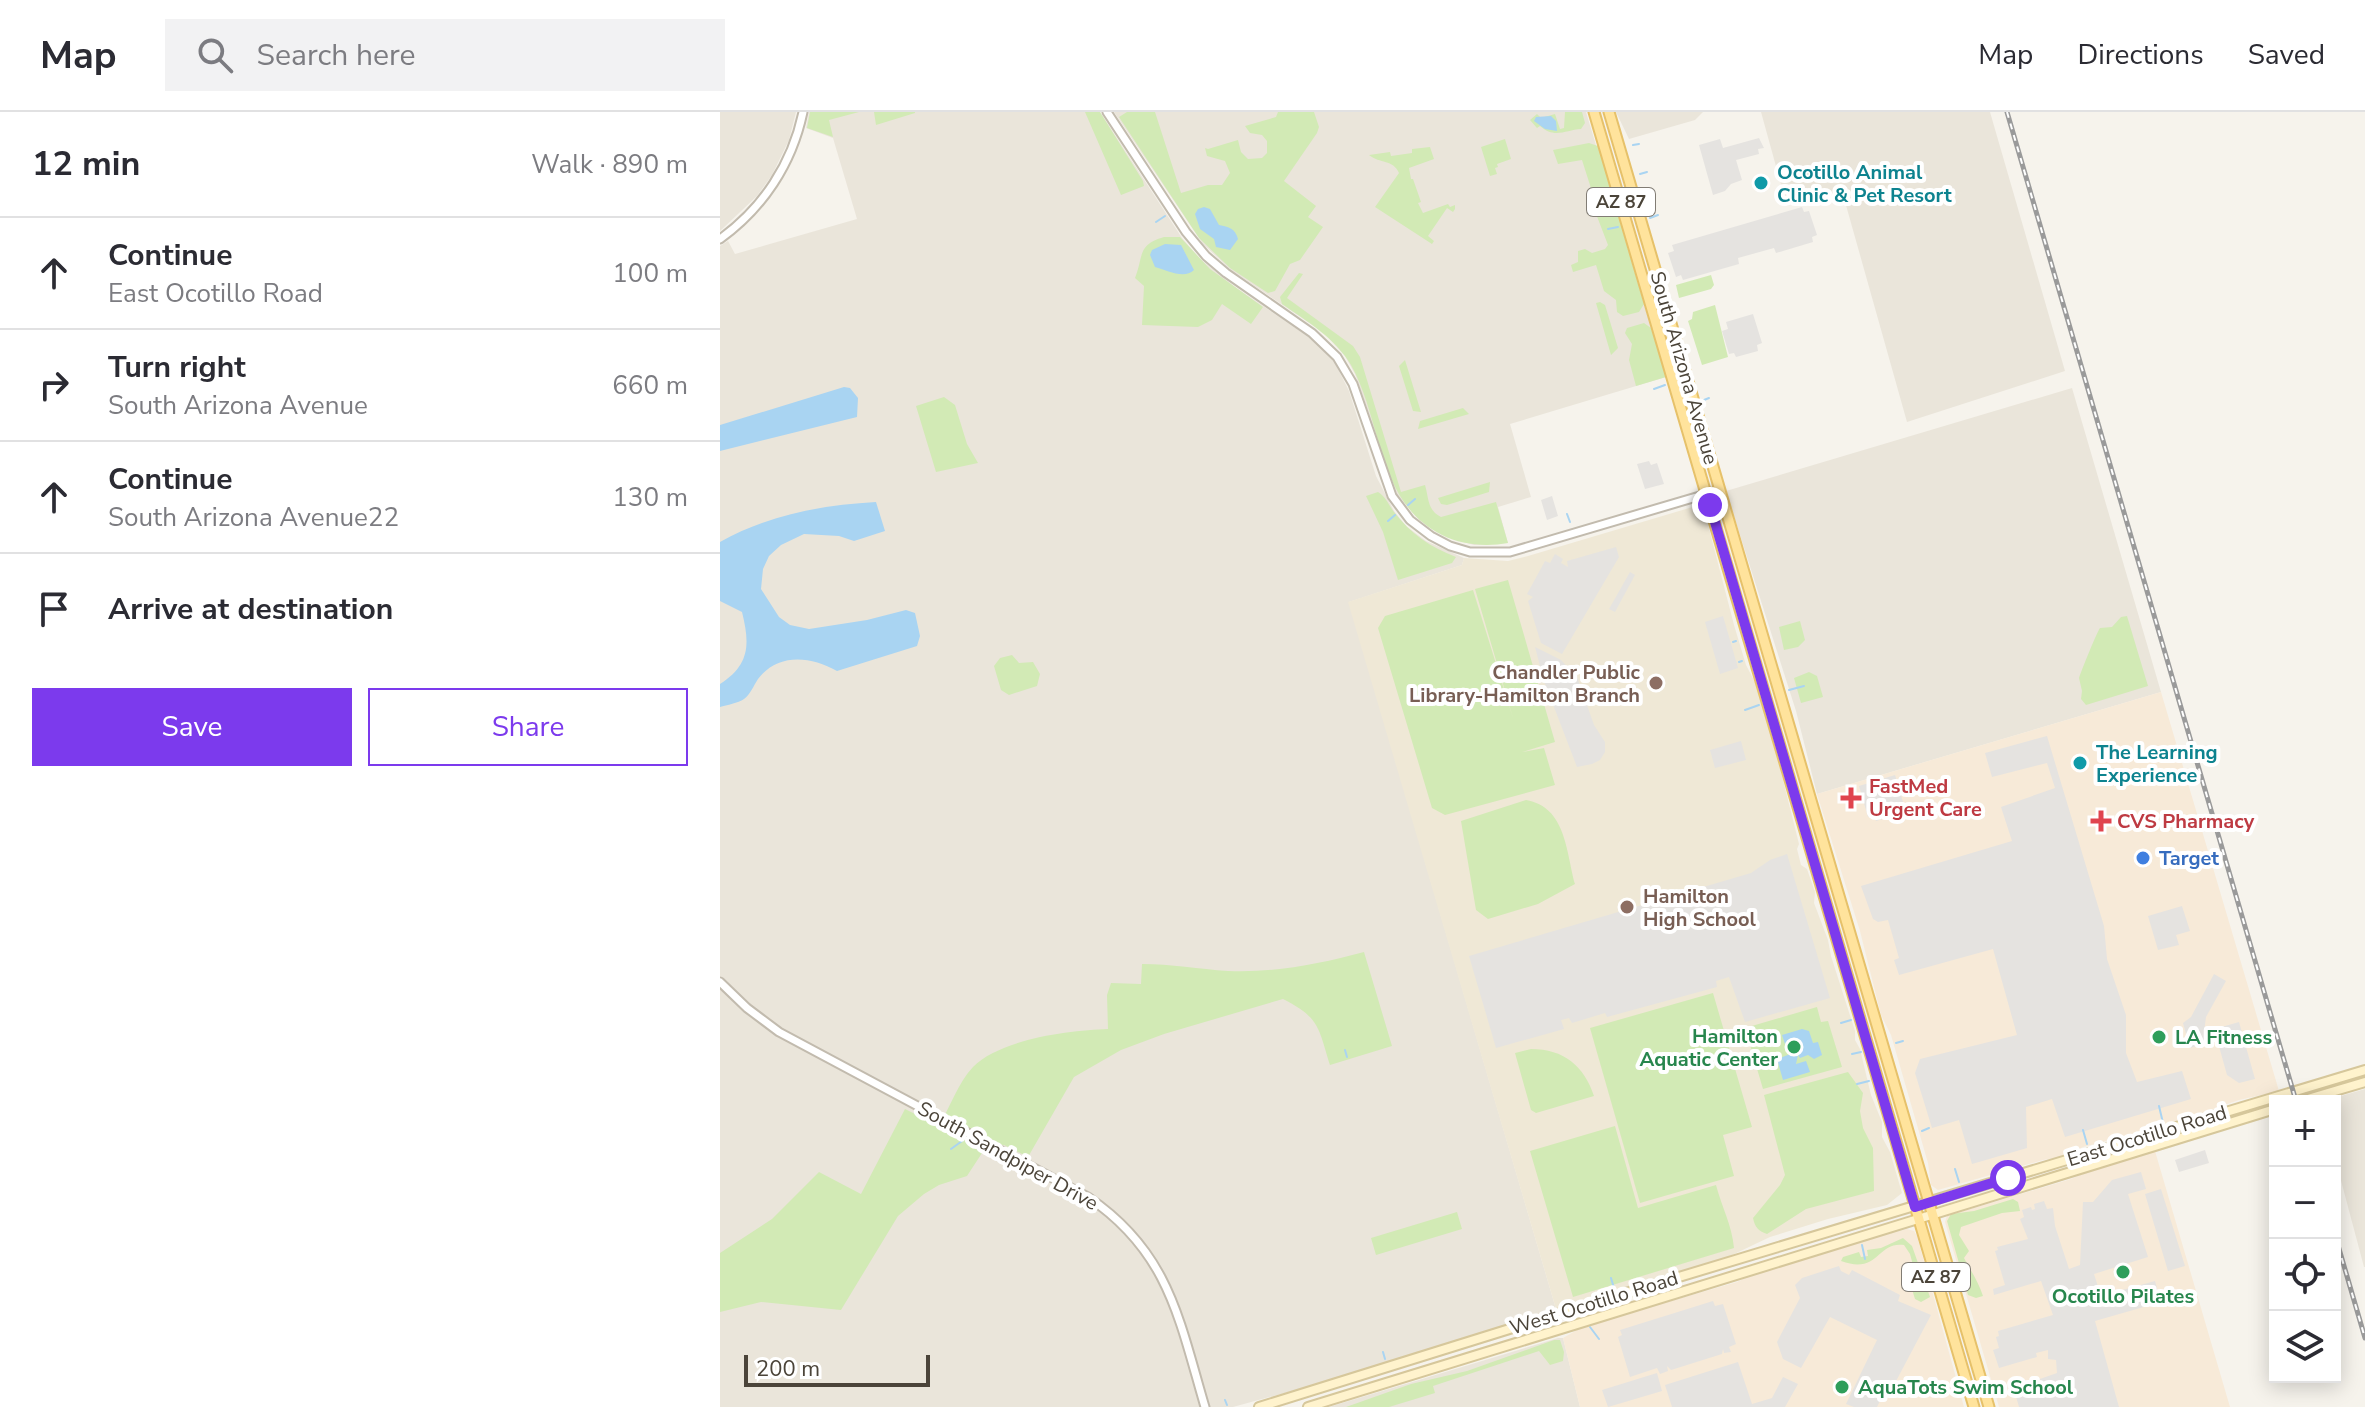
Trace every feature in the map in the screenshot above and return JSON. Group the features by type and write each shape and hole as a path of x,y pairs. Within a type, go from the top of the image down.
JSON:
{"main road":[{"name":"South Arizona Avenue","path":"1594,112 1706,494"},
{"name":"South Arizona Avenue","path":"1609,112 1989,1407"},
{"name":"AZ 87","path":"1706,494 1745,618 1974,1407"},
{"name":"East Ocotillo Road","path":"1931,1208 2076,1157 2365,1070"},
{"path":"2321,1095 2365,1082"},
{"name":"East Ocotillo Road","path":"1931,1208 2079,1168 2269,1111"},
{"path":"2076,1157 2079,1168"},
{"name":"West Ocotillo Road","path":"1259,1407 1594,1303 1931,1208"},
{"name":"West Ocotillo Road","path":"1308,1407 1917,1212"}],"street":[{"path":"720,239 750,214 771,188 789,157 803,112"},
{"path":"1107,112 1179,221 1206,256 1312,333 1337,357 1353,384 1386,484 1404,513 1424,532 1450,546 1470,552 1510,552 1720,490"},
{"name":"South Sandpiper Drive","path":"720,982 779,1032 1074,1189 1112,1214 1141,1244 1164,1281 1205,1407"}],"shaded area":[{"path":"720,112 796,112 789,140 772,175 757,196 720,231"},
{"path":"809,112 1100,112 1182,238 1200,259 1235,287 1319,344 1335,363 1349,391 1376,476 1394,511 1406,526 1426,541 1464,558 1462,565 1349,602 1556,1309 1321,1383 1233,1407 720,1407 720,246 728,241 735,254 857,219 833,138 806,128"},
{"path":"1114,112 1586,112 1666,377 1510,424 1531,497 1498,507 1508,543 1474,545 1447,537 1419,520 1397,494 1355,374 1345,356 1324,333 1231,270 1203,244"},
{"path":"1616,112 1703,112 1695,120 1629,139"},
{"path":"1761,112 1990,112 2065,371 1907,422 1842,191 1787,206"},
{"path":"1759,138 1764,148 1758,149 1759,154 1736,160 1742,180 1713,195 1699,145 1720,139 1723,148"},
{"path":"1802,207 1804,212 1809,211 1817,235 1812,237 1813,242 1776,253 1774,248 1738,258 1739,264 1683,280 1681,275 1676,277 1668,253 1674,251 1672,245"},
{"path":"1753,314 1762,343 1757,345 1758,351 1736,357 1734,353 1729,354 1722,331 1728,329 1726,322"},
{"path":"2072,388 2161,692 1817,794 1796,711 1726,491"},
{"path":"1649,461 1651,465 1657,463 1664,484 1645,489 1637,464"},
{"path":"1552,496 1558,516 1547,520 1541,500"},
{"name":"Hamilton High School","path":"1696,506 1705,513 1746,665 1757,686 1799,844 1797,849 1801,865 1807,869 1815,892 1814,903 1828,940 1871,1095 1882,1122 1882,1137 1890,1152 1902,1193 1887,1205 1770,1237 1730,1256 1556,1309 1348,602 1462,565 1464,558 1508,561"},
{"path":"1616,547 1619,557 1562,654 1541,643 1528,601 1533,597 1527,594 1545,561 1550,563 1555,554 1568,567 1567,561"},
{"path":"1630,572 1635,575 1615,612 1609,609"},
{"path":"1723,616 1738,668 1720,674 1705,622"},
{"path":"1535,647 1561,660 1577,677 1594,725 1605,742 1605,752 1600,760 1577,767 1544,681"},
{"path":"2161,692 2279,1091 2083,1147 2065,1156 1938,1190 1931,1185 1928,1163 1891,1035 1881,1015 1860,931 1817,794"},
{"path":"2047,736 2104,926 2107,959 2126,1015 2126,1053 2137,1082 2182,1071 2191,1099 2065,1137 2052,1099 2026,1107 2027,1148 1972,1164 1959,1120 1932,1128 1915,1073 1920,1059 2017,1035 1993,949 1899,975 1894,960 1899,958 1888,920 1878,922 1873,919 1861,886 2012,841 2001,807 2055,788 2047,763 1992,777 1985,753"},
{"path":"1741,741 1746,760 1715,768 1710,750"},
{"path":"1895,775 1906,812 1876,821 1874,816 1868,817 1859,786"},
{"path":"1787,854 1830,998 1745,1022 1729,977 1716,981 1717,987 1607,1017 1605,1013 1572,1023 1569,1018 1561,1020 1564,1029 1496,1048 1469,956 1751,873 1770,860"},
{"path":"2182,906 2190,931 2176,935 2179,945 2158,950 2148,916"},
{"path":"2214,974 2226,981 2206,1017 2204,1032 2239,1022 2255,1079 2239,1083 2227,1075 2217,1039 2190,1048 2183,1023 2191,1017"},
{"path":"2365,1089 2365,1267 2341,1181 2341,1096"},
{"path":"2205,1150 2209,1163 2179,1172 2175,1160"},
{"path":"2155,1151 2230,1407 1999,1407 1945,1222 1947,1216"},
{"path":"2141,1172 2146,1189 2128,1194 2148,1257 2094,1274 2101,1296 2155,1281 2161,1302 2095,1321 2119,1407 2019,1407 2015,1393 2021,1391 2020,1386 2057,1373 2056,1360 2048,1359 2048,1350 2036,1353 2037,1357 1999,1368 1993,1350 1999,1348 1998,1331 2053,1315 2041,1281 1994,1295 1993,1289 2005,1285 1995,1251 1997,1247 2028,1239 2020,1219 2024,1217 2022,1210 2035,1209 2034,1204 2044,1201 2047,1209 2053,1208 2055,1226 2069,1269 2080,1265 2083,1202 2093,1202 2112,1180"},
{"path":"2161,1189 2185,1266 2168,1271 2145,1194"},
{"path":"1907,1229 1917,1236 1964,1407 1580,1407 1563,1338 1584,1326 1737,1282 1763,1270 1824,1251"},
{"path":"1839,1266 1841,1271 1849,1275 1852,1270 1900,1295 1898,1301 1931,1315 1895,1383 1890,1381 1877,1407 1846,1404 1877,1340 1830,1317 1801,1368 1783,1359 1777,1342 1800,1298 1795,1285 1802,1278"},
{"path":"1713,1301 1715,1306 1723,1304 1736,1344 1729,1347 1731,1352 1724,1353 1723,1349 1722,1354 1671,1370 1667,1366 1668,1371 1660,1374 1657,1368 1630,1377 1618,1337 1622,1335 1620,1330"},
{"path":"1563,1338 1580,1407 1329,1407"},
{"path":"1738,1362 1752,1404 1772,1398 1783,1377 1798,1384 1785,1407 1672,1407 1665,1385"},
{"path":"1657,1373 1662,1391 1608,1407 1602,1390"}],"green space":[{"path":"810,112 859,112 829,120 833,137 807,128"},
{"path":"874,112 915,112 915,113 876,125"},
{"path":"1085,112 1100,112 1144,186 1121,195"},
{"path":"1127,112 1155,112 1181,193 1208,185 1222,185 1230,173 1225,161 1207,156 1205,148 1238,140 1241,152 1248,159 1262,158 1267,153 1267,141 1262,135 1250,133 1245,126 1276,117 1278,112 1314,112 1319,127 1317,133 1284,181 1316,206 1308,217 1323,227 1300,260 1290,264 1275,291 1268,293 1230,268 1199,238 1119,117"},
{"path":"1565,112 1582,112 1585,123 1581,129 1550,132 1540,126 1537,128 1530,120 1537,114 1541,118 1555,114 1560,129 1564,128"},
{"path":"1505,139 1511,159 1497,164 1497,174 1490,176 1481,147"},
{"path":"1589,143 1598,146 1644,304 1639,312 1623,316 1617,312 1616,300 1604,291 1596,265 1573,272 1571,265 1578,262 1578,251 1585,249 1592,253 1608,245 1593,206 1596,204 1582,160 1558,164 1553,150"},
{"path":"1430,147 1434,159 1409,168 1421,202 1418,203 1423,213 1448,204 1450,207 1455,205 1453,212 1447,208 1428,236 1434,241 1432,244 1375,207 1399,173 1390,164 1369,155 1390,152 1391,156"},
{"path":"1164,237 1180,237 1210,269 1263,307 1251,324 1222,304 1212,320 1198,327 1142,325 1144,286 1135,278 1145,247"},
{"path":"1299,273 1303,274 1287,298 1353,346 1360,357 1401,492 1425,485 1431,507 1441,517 1496,502 1508,543 1474,544 1442,535 1420,521 1404,503 1384,459 1361,387 1345,355 1311,324 1282,304 1280,297"},
{"path":"1711,275 1714,285 1711,289 1679,298 1676,285"},
{"path":"1596,303 1605,305 1618,348 1611,355"},
{"path":"1715,305 1728,357 1702,365 1688,321 1692,319 1693,312"},
{"path":"1644,323 1651,328 1666,377 1636,386 1629,360 1632,344 1625,333 1627,328"},
{"path":"1405,360 1421,412 1413,411 1399,366"},
{"path":"944,397 955,405 967,444 978,463 936,472 916,406"},
{"path":"1463,408 1469,414 1418,429 1420,421"},
{"path":"1490,482 1489,492 1447,505 1441,504 1438,498"},
{"path":"1378,492 1414,533 1456,557 1452,563 1398,580 1383,532 1366,496"},
{"path":"1508,580 1555,742 1522,752 1544,748 1555,785 1445,815 1432,808 1378,628 1385,616 1473,590 1513,718 1475,589"},
{"path":"2127,616 2148,686 2086,705 2081,699 2079,678 2096,636 2100,628 2112,627 2121,617"},
{"path":"1800,621 1805,640 1798,647 1784,650 1779,627"},
{"path":"1012,655 1019,663 1033,662 1040,674 1037,686 1009,695 1001,690 994,666 1000,658"},
{"path":"1809,672 1817,676 1823,697 1801,703 1794,678"},
{"path":"1526,800 1539,804 1557,821 1575,884 1538,904 1488,919 1476,910 1461,821"},
{"path":"1364,952 1392,1046 1330,1065 1316,1025 1304,1012 1283,999 1121,1050 1074,1077 1028,1157 1004,1145 984,1150 967,1176 939,1185 898,1216 841,1310 761,1302 720,1312 720,1253 772,1219 819,1172 861,1194 905,1109 939,1126 963,1080 985,1057 1037,1038 1108,1029 1107,995 1111,983 1141,984 1142,964 1263,971 1314,964"},
{"path":"1713,993 1752,1127 1723,1135 1734,1176 1640,1203 1590,1028"},
{"name":"Hamilton Aquatic Center","path":"1817,1007 1821,1022 1828,1021 1842,1067 1763,1089 1745,1028"},
{"path":"1531,1049 1553,1052 1571,1061 1585,1076 1594,1096 1536,1113 1531,1110 1515,1053"},
{"path":"1848,1072 1863,1093 1860,1111 1863,1128 1873,1148 1874,1191 1806,1209 1767,1234 1761,1232 1753,1218 1785,1175 1764,1095"},
{"path":"1615,1126 1638,1208 1716,1185 1734,1248 1573,1297 1530,1151"},
{"path":"2013,1199 2018,1202 2020,1211 2002,1213 1961,1227 1959,1235 1969,1251 1964,1258 1983,1296 1976,1298 1968,1295 1947,1221 1951,1214 1974,1211"},
{"path":"1457,1212 1462,1229 1376,1255 1371,1238"},
{"path":"1903,1238 1912,1246 1930,1297 1921,1302 1915,1299 1906,1270 1913,1265 1904,1245 1888,1248 1863,1264 1841,1261 1843,1257 1859,1252 1861,1257 1868,1256 1867,1250 1881,1248"},
{"path":"1560,1340 1563,1361 1550,1365 1539,1351 1433,1386 1435,1393 1389,1407 1346,1407 1411,1384 1467,1371"}],"water":[{"path":"1551,116 1556,121 1557,131 1545,129 1534,121 1536,117"},
{"path":"1204,207 1210,209 1219,225 1235,232 1238,239 1230,250 1216,247 1214,239 1200,229 1195,214"},
{"path":"1165,244 1181,245 1194,270 1180,274 1155,267 1150,255 1152,250"},
{"path":"844,387 850,388 858,398 857,417 720,451 720,425"},
{"path":"876,502 885,531 854,541 839,536 804,534 781,545 769,556 763,569 761,589 779,617 790,625 809,629 906,610 915,613 920,636 917,646 837,671 816,662 785,661 766,671 744,699 720,707 720,684 742,661 746,634 742,612 720,601 720,542 776,518"},
{"path":"1802,1029 1809,1031 1813,1043 1818,1042 1822,1055 1814,1059 1808,1055 1800,1058 1798,1055 1796,1064 1806,1061 1810,1072 1783,1080 1777,1059 1793,1053 1792,1049 1787,1050 1782,1035"}],"waterway":[{"path":"1633,145 1639,144"},
{"path":"1640,174 1647,172"},
{"path":"1600,198 1609,195"},
{"path":"1650,218 1658,215"},
{"path":"1156,222 1165,216"},
{"path":"1608,229 1618,227"},
{"path":"1654,389 1665,385"},
{"path":"1704,400 1709,398"},
{"path":"1408,505 1415,499"},
{"path":"1567,514 1570,522"},
{"path":"1388,521 1395,515"},
{"path":"1789,690 1804,686"},
{"path":"1745,710 1759,705"},
{"path":"1841,1023 1851,1020"},
{"path":"1896,1043 1903,1041"},
{"path":"1345,1050 1347,1057"},
{"path":"1852,1054 1861,1052"},
{"path":"1857,1084 1869,1081"},
{"path":"2159,1106 2163,1123"},
{"path":"1922,1131 1929,1128"},
{"path":"2083,1130 2087,1144"},
{"path":"951,1149 962,1141"},
{"path":"1955,1169 1959,1182"},
{"path":"1862,1245 1865,1259"},
{"path":"1611,1278 1614,1288"},
{"path":"1590,1327 1599,1339"},
{"path":"1383,1352 1385,1359"},
{"path":"1225,1400 1227,1405"}],"railway":[{"path":"2007,112 2294,1095"},
{"path":"2336,1239 2365,1338"}],"place":[{"name":"Ocotillo Animal Clinic & Pet Resort","path":"1761,183"},
{"name":"Chandler Public Library-Hamilton Branch","path":"1656,683"},
{"name":"The Learning Experience","path":"2080,763"},
{"name":"FastMed Urgent Care","path":"1851,798"},
{"name":"CVS Pharmacy","path":"2101,821"},
{"name":"Target","path":"2143,858"},
{"name":"Hamilton High School","path":"1627,907"},
{"name":"LA Fitness","path":"2159,1037"},
{"name":"Hamilton Aquatic Center","path":"1794,1047"},
{"name":"Ocotillo Pilates","path":"2123,1272"},
{"name":"AquaTots Swim School","path":"1842,1387"}],"route":[{"path":"1710,505 1915,1207 2008,1178"}]}
